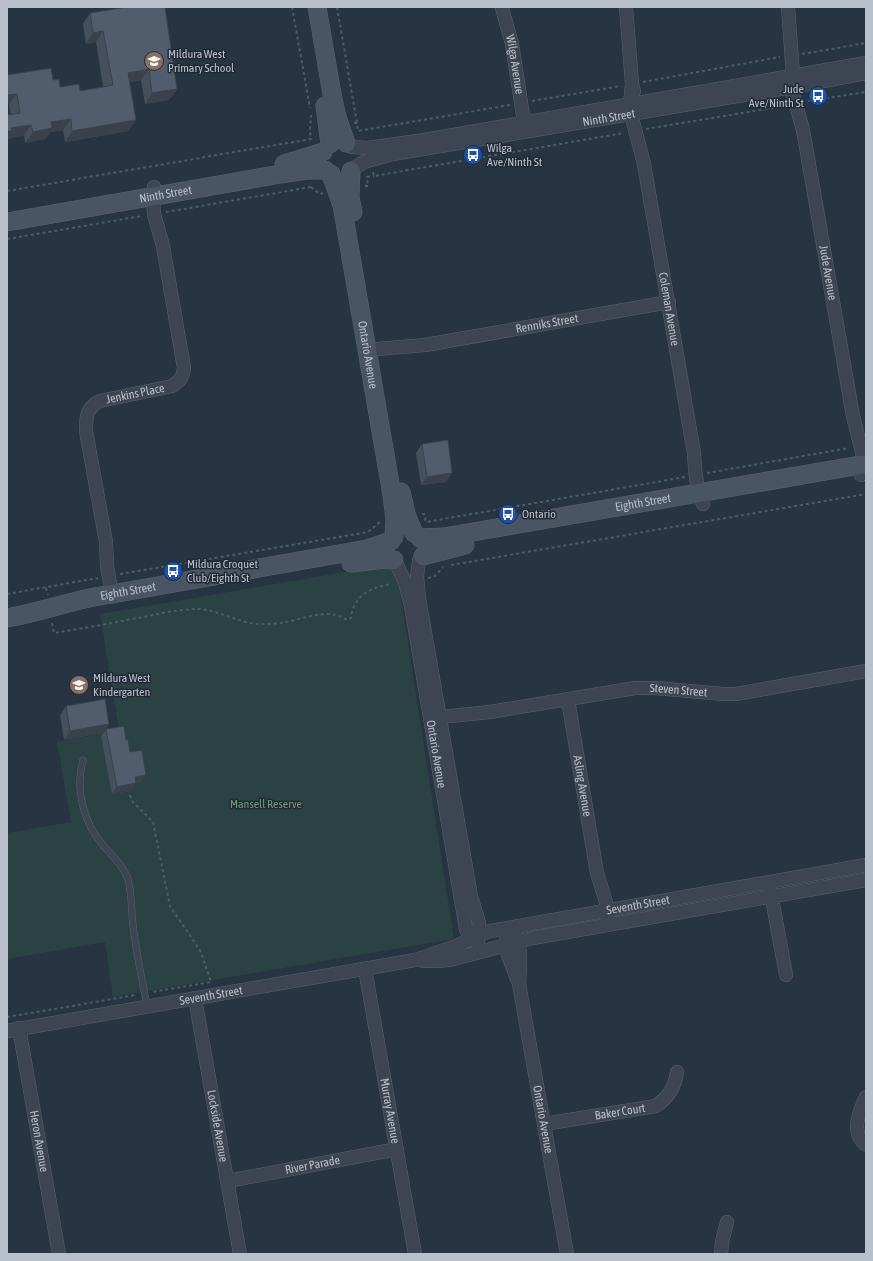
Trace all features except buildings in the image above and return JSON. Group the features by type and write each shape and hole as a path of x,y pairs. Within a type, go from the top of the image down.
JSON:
{"street":[{"path":"307,7 324,105 350,146"},
{"path":"317,7 337,117 350,146"},
{"name":"Coleman Avenue","path":"626,7 638,83 634,108 702,496"},
{"name":"Jude Avenue","path":"788,7 794,82 861,465"},
{"name":"Wilga Avenue","path":"502,8 512,44 524,122"},
{"name":"Ninth Street","path":"794,82 866,64"},
{"name":"Ninth Street","path":"350,146 393,154 634,108 794,82 866,73"},
{"name":"Ninth Street","path":"7,211 155,201 350,146 416,141 524,122 634,108"},
{"name":"Ontario Avenue","path":"350,146 355,152 356,158 356,164 352,170 350,198 409,527 392,496 342,205 322,161 350,146"},
{"name":"Ninth Street","path":"7,222 155,201 281,174 307,170 328,172 341,176 352,170"},
{"name":"Jenkins Place","path":"113,585 113,565 106,542 86,431 88,413 92,405 100,401 172,386 179,382 183,376 184,368 163,246 163,226 155,201"},
{"name":"Renniks Street","path":"377,353 669,302"},
{"name":"Jude Avenue","path":"853,416 861,465"},
{"name":"Eighth Street","path":"421,558 462,546 584,523 702,496 861,465"},
{"name":"Eighth Street","path":"409,527 444,537 702,496"},
{"path":"393,539 390,551 395,561 406,566 411,566 421,558 424,546 409,527"},
{"name":"Ontario Avenue","path":"393,539 409,527"},
{"name":"Eighth Street","path":"50,610 113,585 368,549 393,539"},
{"name":"Ontario Avenue","path":"421,558 411,581 411,606 438,721 466,929 476,938"},
{"name":"Eighth Street","path":"7,618 50,610 93,608 354,562 385,559 395,561"},
{"name":"Ontario Avenue","path":"395,561 411,581"},
{"name":"Steven Street","path":"438,721 635,688 736,694 866,671"},
{"name":"Asling Avenue","path":"568,700 597,873 598,904 603,911 600,917 606,925"},
{"name":"Seventh Street","path":"13,1029 415,960 510,927 866,865"},
{"name":"Seventh Street","path":"415,960 450,960 512,943 606,925 866,880"},
{"path":"769,882 786,975"},
{"name":"Ontario Avenue","path":"510,927 512,943 520,951 519,984 567,1254"},
{"path":"470,955 476,938 490,950"},
{"name":"Murray Avenue","path":"364,969 415,1254"},
{"name":"Lockside Avenue","path":"195,998 240,1254"},
{"name":"Heron Avenue","path":"13,1029 59,1254"},
{"name":"Baker Court","path":"544,1124 656,1106 662,1102 673,1088 676,1081 677,1072"},
{"path":"866,1097 860,1108 857,1134 861,1141 866,1145"},
{"name":"River Parade","path":"228,1181 397,1149"},
{"path":"721,1254 722,1242 727,1222"}],"lane":[{"path":"83,760 79,782 83,807 88,822 93,833 125,872 128,880 133,924 147,1006"}],"path":[{"path":"7,191 311,139 311,115 292,7"},
{"path":"337,7 356,123"},
{"path":"350,146 365,130 866,43"},
{"path":"350,146 374,176 866,92"},
{"path":"350,146 365,130"},
{"path":"7,239 155,201 174,210"},
{"path":"7,594 46,588 113,585 368,532 380,522 409,527 424,514 426,522 698,475 861,465"},
{"path":"451,565 866,494"},
{"path":"46,588 54,633 129,620 174,610 191,609 201,609 248,623 260,624 282,623 320,614 337,615 347,620 350,618 352,607 365,594 373,589 435,576 443,566"}],"green space":[{"name":"Mansell Reserve","path":"379,566 391,569 398,578 454,939 113,997 105,942 7,959 7,833 71,822 57,742 119,730 100,614"}],"place":[{"name":"Mildura West Primary School","path":"154,61"},
{"name":"Jude Ave/Ninth St","path":"818,96"},
{"name":"Wilga Ave/Ninth St","path":"473,155"},
{"name":"Ontario","path":"508,514"},
{"name":"Mildura Croquet Club/Eighth St","path":"173,571"},
{"name":"Mildura West Kindergarten","path":"79,685"}]}
